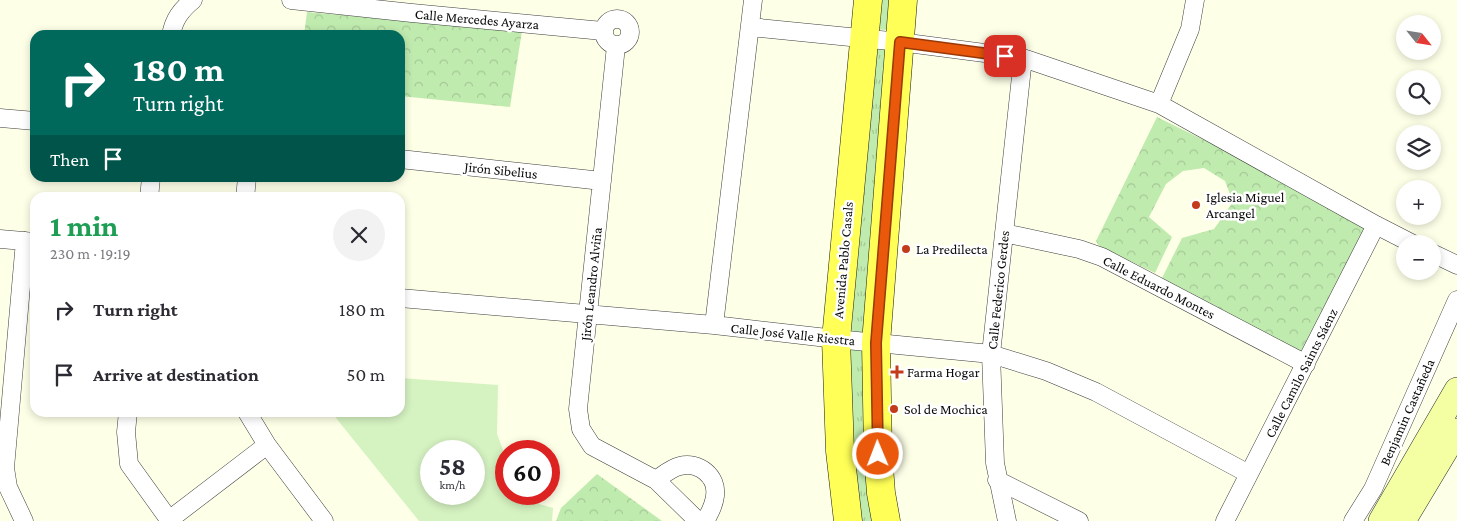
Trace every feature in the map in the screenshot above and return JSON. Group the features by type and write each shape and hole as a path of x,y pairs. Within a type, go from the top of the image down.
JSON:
{"main road":[{"name":"Avenida Pablo Casals","path":"848,521 840,451 836,339 868,0"},
{"path":"886,521 881,493 878,454 876,343 903,0"},
{"path":"1381,521 1457,390"},
{"path":"1402,521 1455,437"}],"street":[{"path":"172,30 173,23 182,10 193,0"},
{"name":"Calle Mercedes Ayarza","path":"292,0 413,7 604,31"},
{"path":"714,325 752,0"},
{"path":"1159,104 1190,29 1195,0"},
{"path":"613,19 621,19 627,24 630,31 629,38 623,44 616,46 609,44 605,38 604,31 606,24 613,19"},
{"path":"750,27 865,38 1023,58 1159,104 1396,235"},
{"name":"Jirón Leandro Alviña","path":"616,46 578,409 581,429 592,446 656,480 698,521"},
{"name":"Calle Federico Gerdes","path":"1007,521 995,463 991,354 1023,58"},
{"path":"0,118 30,121"},
{"name":"Jirón Sibelius","path":"405,160 602,181"},
{"name":"Calle Camilo Saints Sáenz","path":"1225,521 1376,225"},
{"name":"Calle Eduardo Montes","path":"1004,234 1079,249 1102,257 1306,364"},
{"path":"0,239 30,242 7,370 5,468 8,486 24,521"},
{"path":"1441,258 1457,266"},
{"name":"Calle José Valle Riestra","path":"405,298 714,325 991,354 1046,371 1096,392 1249,474"},
{"name":"Benjamin Castañeda","path":"1353,521 1373,489 1457,300"},
{"path":"128,417 126,432 129,464 170,520 267,445"},
{"path":"250,417 267,445 324,521"},
{"path":"656,480 678,466 689,464 700,467 714,483 716,494 705,521"},
{"path":"997,480 1080,521"},
{"path":"1007,521 1008,512 1014,504 1022,498 1032,497"}],"green space":[{"path":"877,0 901,0 898,31 875,29"},
{"path":"307,12 522,31 510,107 405,96 405,30 305,30"},
{"path":"874,46 894,48 871,334 851,333"},
{"path":"1157,117 1373,223 1307,359 1158,286 1182,238 1214,229 1233,202 1225,181 1204,168 1183,171 1166,184 1149,217 1172,237 1155,273 1099,246 1096,241"},
{"path":"847,343 872,345 877,521 859,521 854,491"},
{"path":"405,378 498,385 497,434 499,440 495,440 495,505 542,505 553,508 552,521 419,521 335,417 405,417"},
{"path":"597,474 662,521 556,521 561,508"}],"place":[{"name":"Iglesia Miguel Arcangel","path":"1196,205"},
{"name":"La Predilecta","path":"906,249"},
{"name":"Farma Hogar","path":"897,372"},
{"name":"Sol de Mochica","path":"894,409"}],"route":[{"path":"878,454 876,343 900,42 1005,56"}]}
